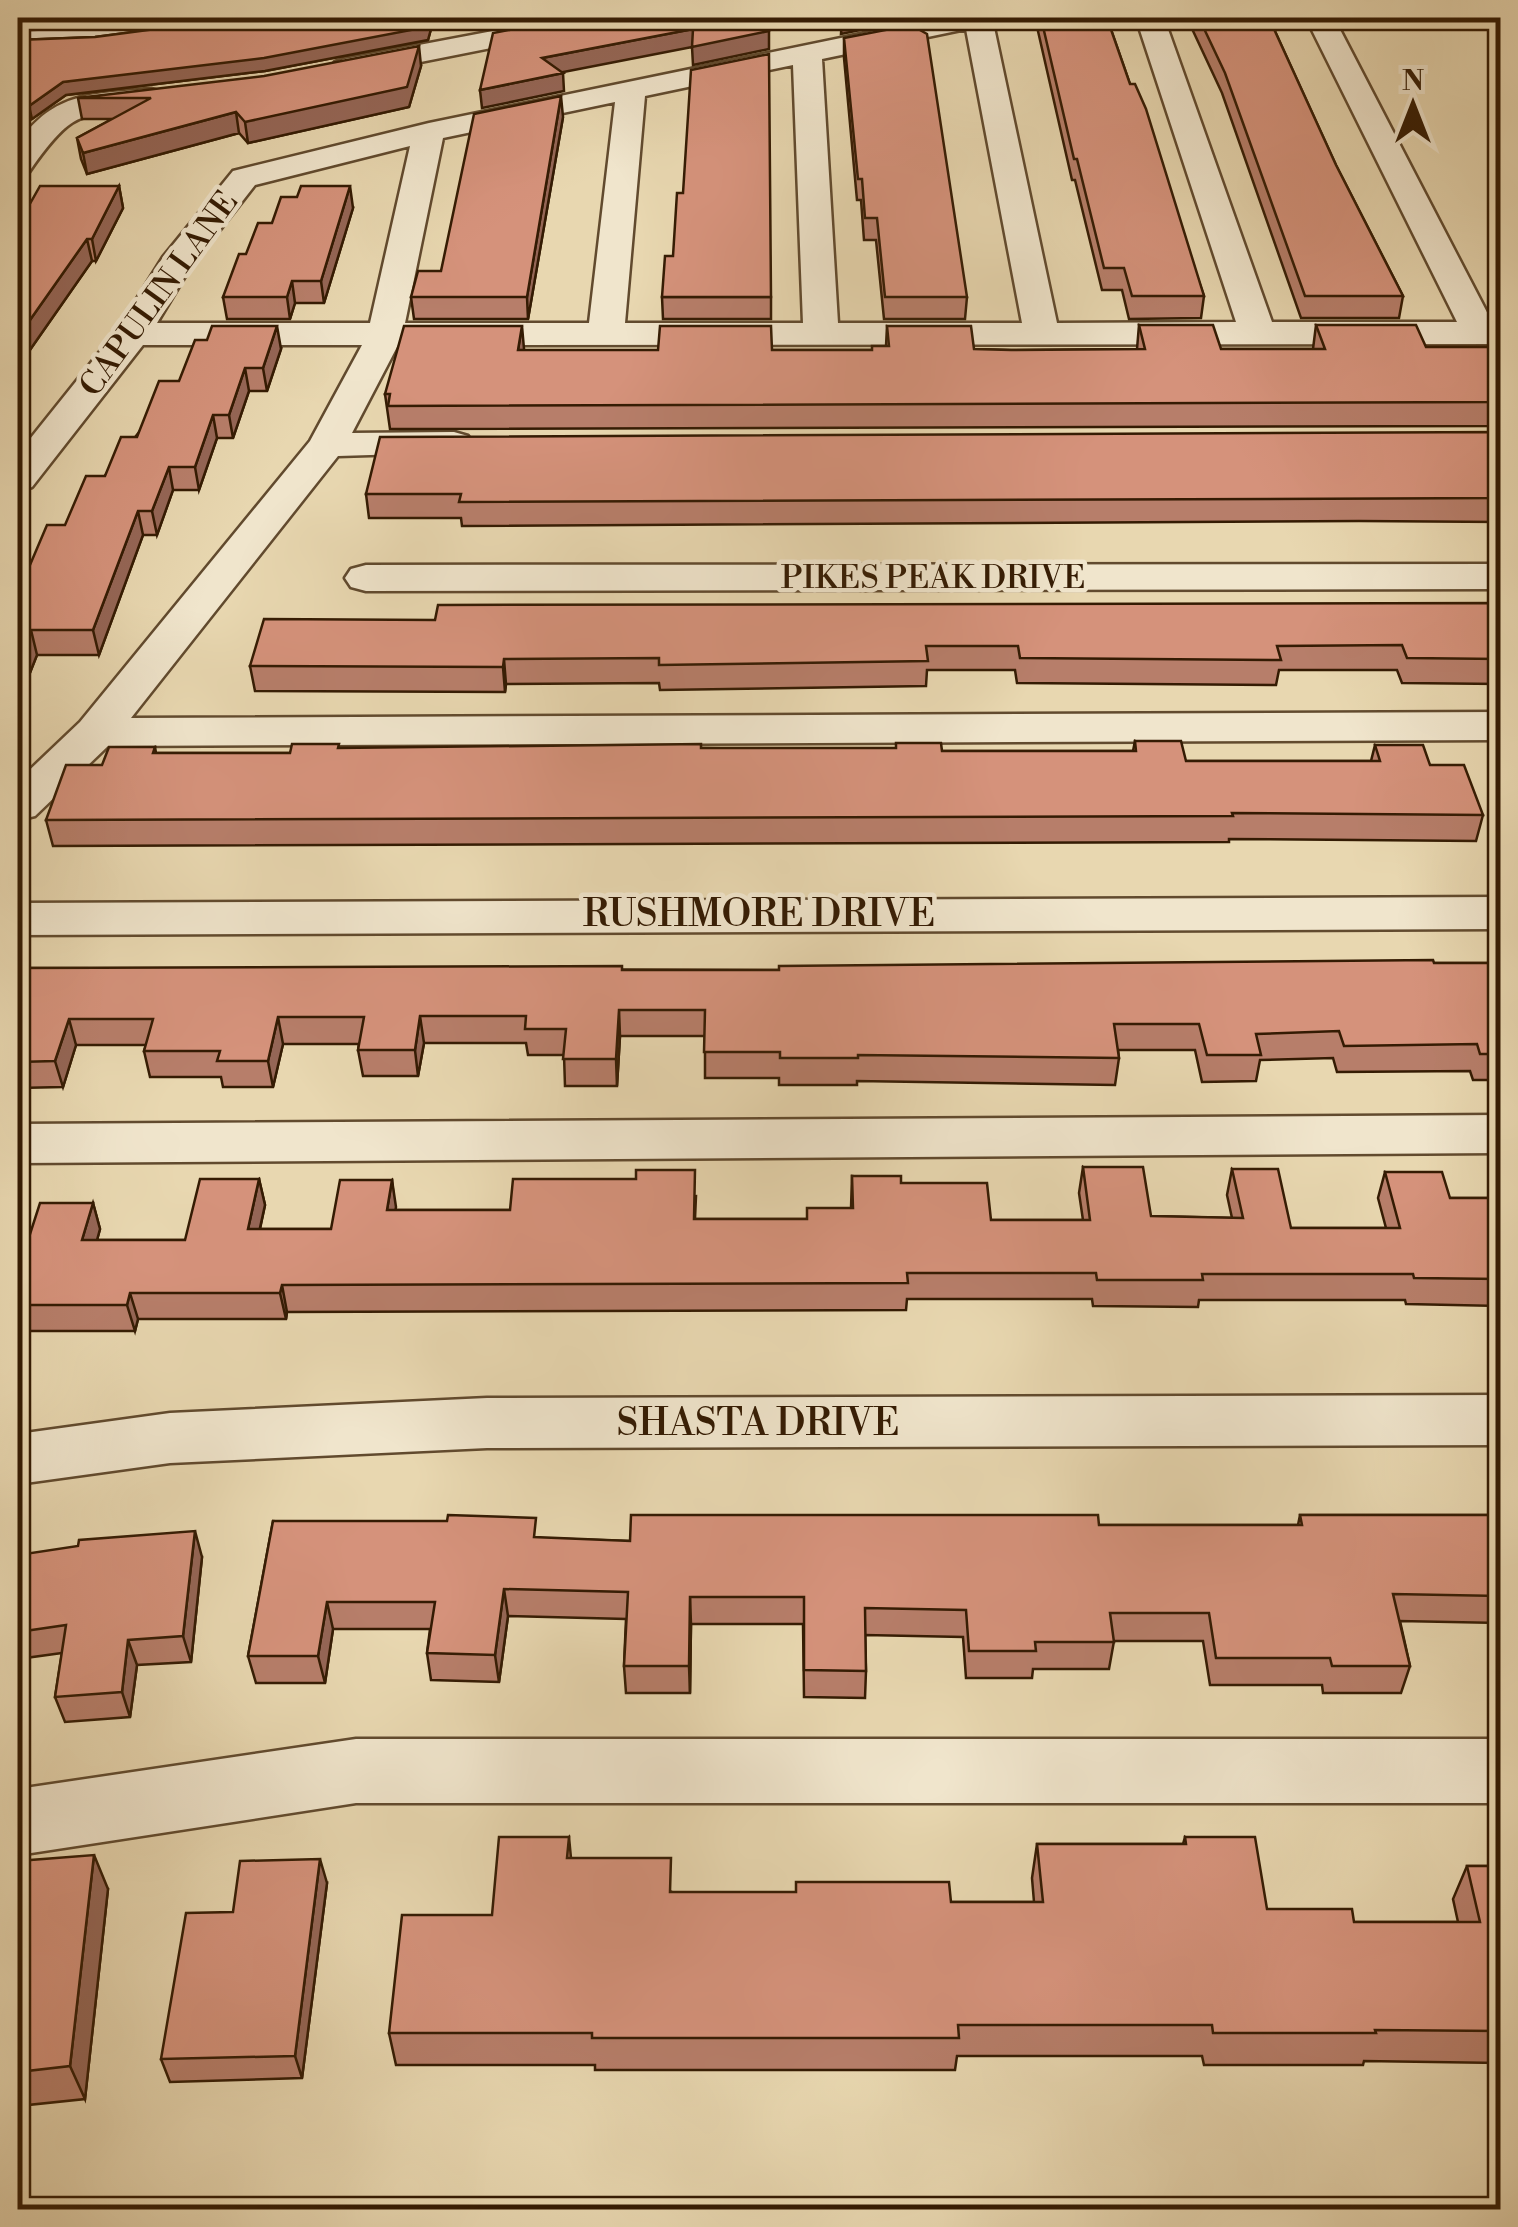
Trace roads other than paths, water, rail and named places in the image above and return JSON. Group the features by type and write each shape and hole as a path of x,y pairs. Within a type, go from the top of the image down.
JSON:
{"street":[{"path":"18,41 114,35 244,18"},
{"path":"321,73 602,18"},
{"path":"977,18 1042,334"},
{"name":"CAPULIN LANE","path":"18,479 132,334 176,264 244,178 430,132 977,18"},
{"path":"1150,18 1258,334"},
{"path":"132,334 1490,333 1320,18"},
{"path":"807,52 822,335"},
{"path":"606,335 630,89"},
{"path":"18,165 59,112 78,105 179,95"},
{"path":"18,806 96,732 327,445 385,335 430,132"},
{"path":"327,445 486,444"},
{"name":"PIKES PEAK DRIVE","path":"366,578 1500,578"},
{"path":"96,732 1500,726"},
{"name":"RUSHMORE DRIVE","path":"18,919 1500,913"},
{"path":"18,1144 1500,1134"},
{"name":"SHASTA DRIVE","path":"18,1459 170,1438 487,1424 1500,1420"},
{"path":"18,1822 356,1770 1500,1770"}]}
